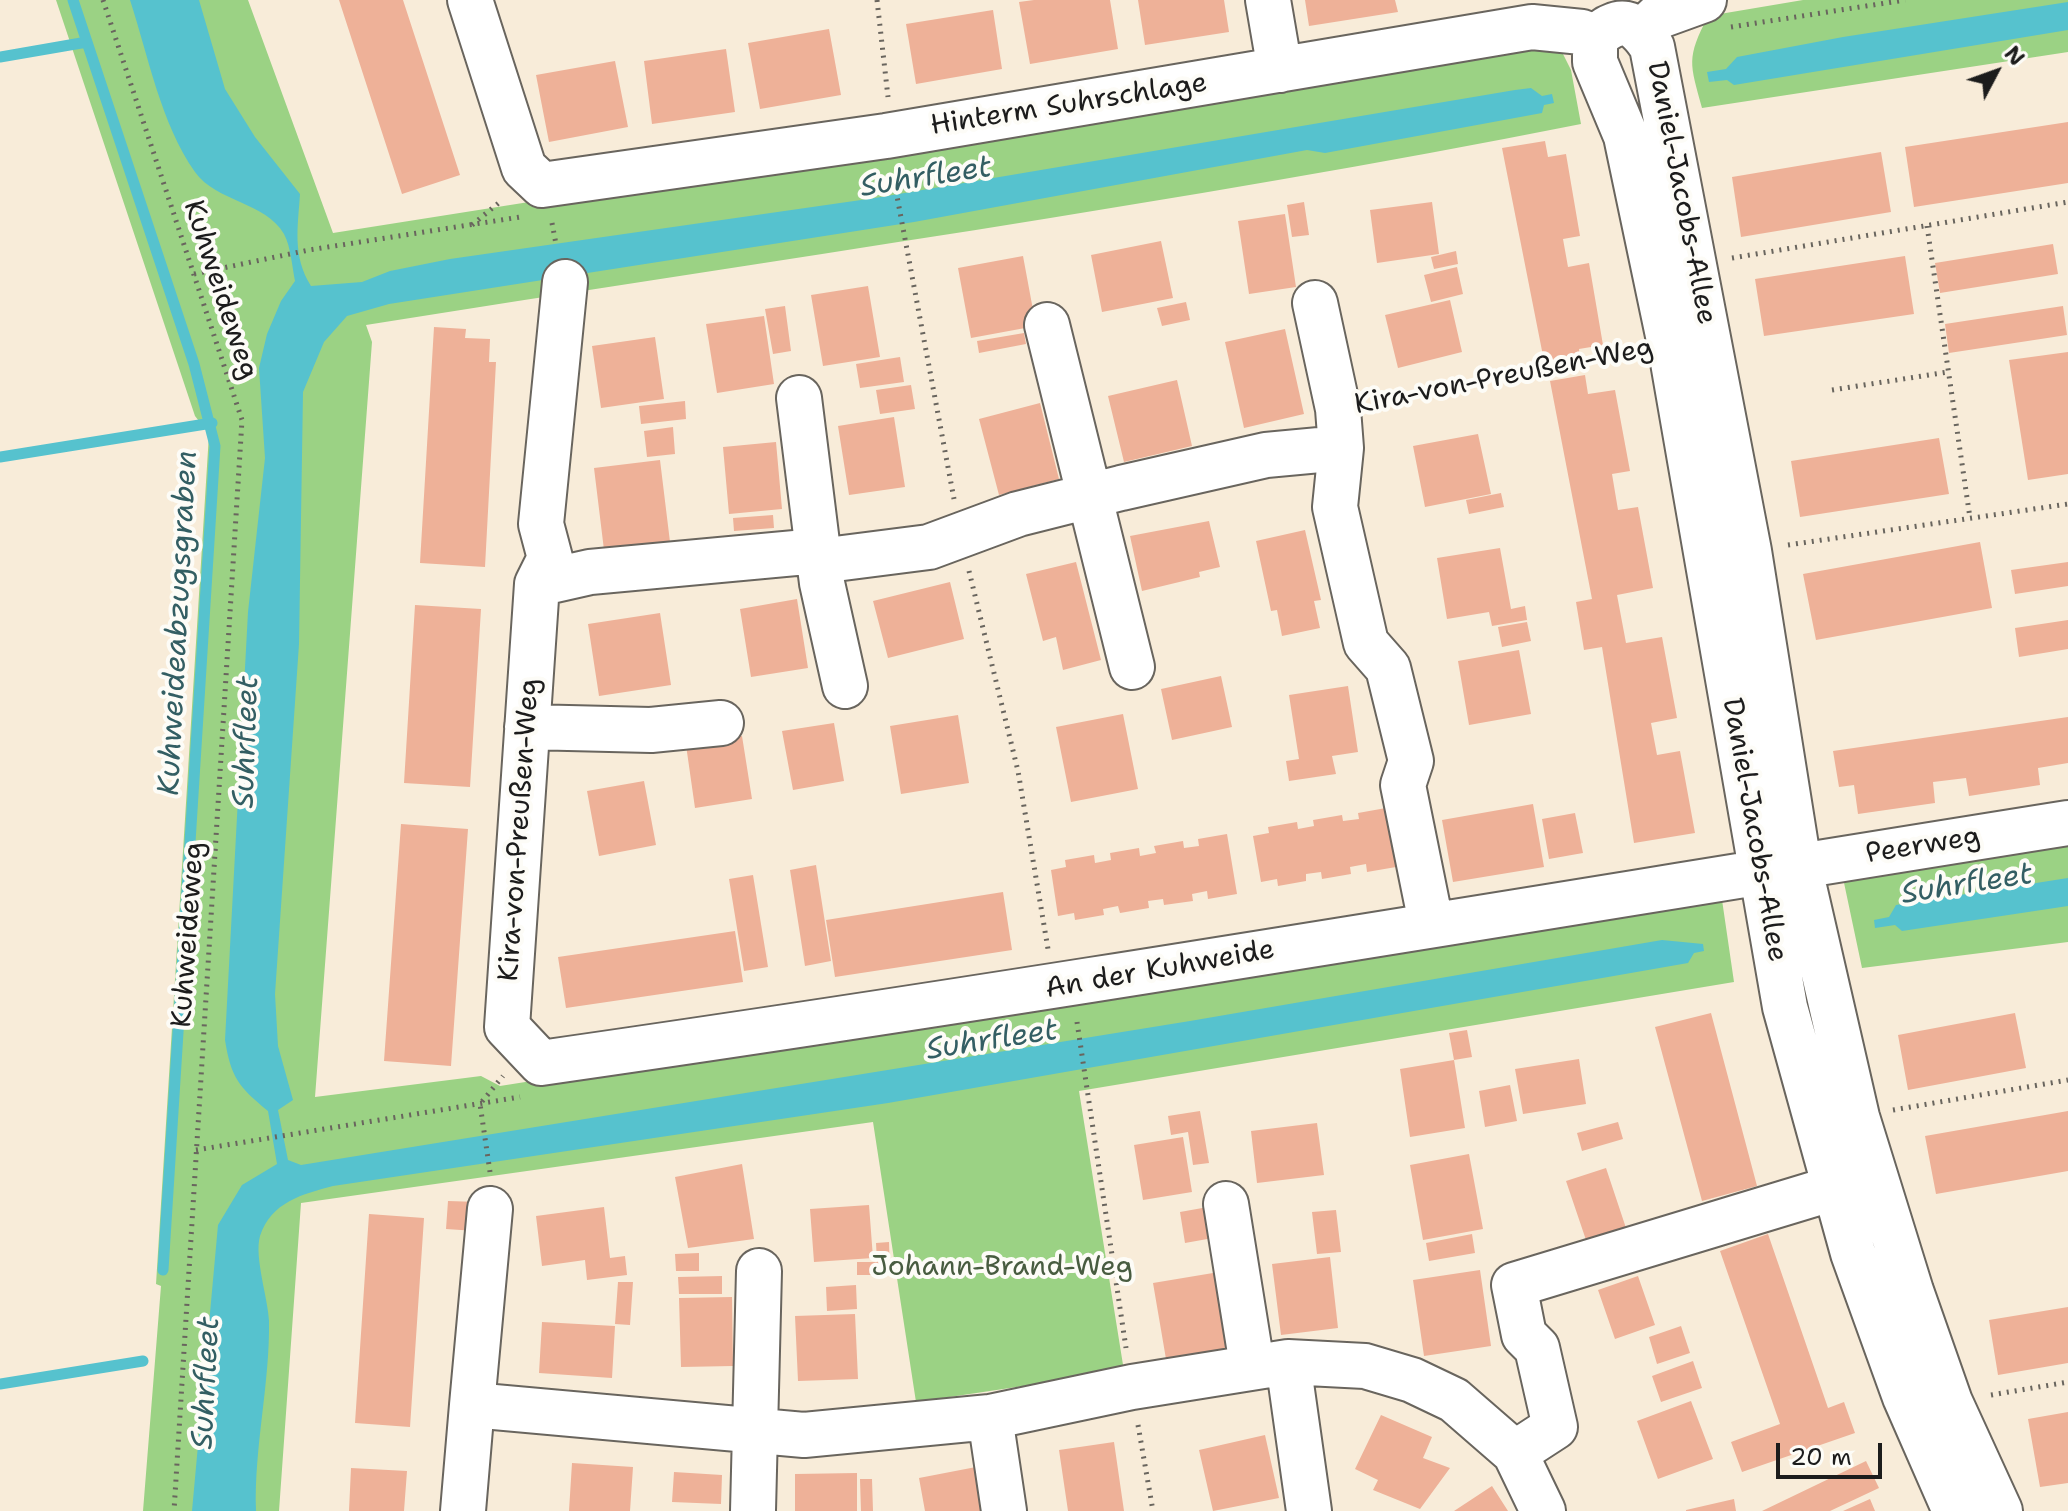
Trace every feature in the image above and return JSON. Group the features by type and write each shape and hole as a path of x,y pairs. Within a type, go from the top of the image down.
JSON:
{"street":[{"name":"Hinterm Suhrschlage","path":"470,0 524,168 542,185 893,153 1280,70 1532,27 1582,32 1595,38"},
{"path":"1268,0 1280,70"},
{"path":"1642,31 1657,17 1714,14"},
{"name":"Daniel-Jacobs-Allee","path":"1955,1511 1900,1383 1853,1253 1785,1007 1779,869 1749,551 1695,264 1658,91 1652,47 1642,31 1631,24 1614,24 1595,38 1595,62 1626,136 1779,869 1911,1291 1950,1402 2000,1511"},
{"name":"Kira-von-Preußen-Weg","path":"541,1063 507,1027 537,584 550,558 541,524 565,282"},
{"name":"Kira-von-Preußen-Weg","path":"1315,303 1340,429 1335,507 1366,643 1388,668 1411,761 1403,785 1431,923"},
{"path":"1047,325 1132,667"},
{"path":"799,398 817,551 845,686"},
{"name":"Kira-von-Preußen-Weg","path":"537,584 590,572 817,551 835,559 929,547 961,538 1018,514 1266,455 1340,429"},
{"path":"527,727 651,730 721,723"},
{"name":"Peerweg","path":"1779,869 2068,823"},
{"name":"An der Kuhweide","path":"541,1063 1065,999 1431,923 1779,869"},
{"path":"1515,1453 1555,1427 1537,1348 1524,1335 1514,1285 1834,1188"},
{"path":"463,1511 491,1198"},
{"path":"1226,1204 1309,1511"},
{"path":"753,1511 759,1271"},
{"path":"472,1405 756,1428 804,1435 990,1417 1132,1387 1270,1364 1365,1366 1412,1380 1454,1400 1515,1453 1543,1511"},
{"path":"990,1417 1004,1511"}],"path":[{"name":"Kuhweideweg","path":"103,0 242,420 174,1511"},
{"path":"877,0 902,232 961,538 1018,771 1065,999 1089,1087 1153,1511"},
{"path":"1714,14 1905,0"},
{"path":"1695,264 2068,202"},
{"path":"1927,226 1970,518"},
{"path":"194,274 309,250"},
{"name":"Kira-von-Preußen-Weg","path":"1340,429 1670,345"},
{"path":"1832,390 1948,372"},
{"path":"1749,551 2068,504"},
{"path":"1857,1117 2068,1080"},
{"path":"480,1104 491,1198"},
{"path":"196,1150 291,1133"},
{"path":"1950,1402 2068,1382"}],"green space":[{"name":"Johann-Brand-Weg","path":"56,0 248,0 333,233 1541,42 1559,46 1571,70 1581,124 1126,206 366,325 372,342 315,1097 481,1076 500,1086 1721,893 1734,982 1079,1091 1124,1371 916,1402 873,1122 301,1203 279,1511 143,1511 161,1286 156,1284 209,434 195,416"},
{"path":"1803,0 2068,0 2068,52 1702,108 1692,61 1696,42 1708,16"},
{"path":"2068,837 2068,942 1862,968 1843,878"}],"water":[{"name":"Suhrfleet","path":"130,0 199,0 225,89 255,137 300,194 299,252 311,286 362,282 390,271 450,259 875,198 1515,90 1531,88 1542,96 1552,94 1554,103 1544,105 1542,113 1325,153 1307,150 914,222 389,304 347,316 324,342 303,392 299,644 275,994 278,1046 293,1100 278,1110 288,1160 301,1165 1190,1021 1662,940 1703,944 1704,951 1694,953 1688,963 888,1103 333,1186 300,1196 272,1215 260,1236 260,1266 269,1321 256,1511 192,1511 218,1225 242,1185 277,1164 268,1111 238,1081 230,1064 225,1040 248,612 265,458 259,368 267,334 281,301 295,281 288,245 276,223 204,182 183,153 156,89"},
{"path":"2068,2 2068,30 1734,85 1727,80 1709,82 1707,72 1726,69 1737,57"},
{"path":"2068,878 2068,906 1902,931 1895,925 1875,928 1874,920 1889,917 1896,905"}],"building":[{"path":"339,0 403,0 460,175 402,194"},
{"path":"1110,0 1118,49 1030,64 1019,2"},
{"path":"1138,0 1224,0 1229,32 1145,45"},
{"path":"1305,0 1395,0 1398,12 1309,26"},
{"path":"993,10 1002,69 916,84 906,24"},
{"path":"829,29 841,95 760,109 748,43"},
{"path":"726,49 735,112 652,124 644,61"},
{"path":"615,61 628,127 549,142 536,75"},
{"path":"2068,122 2068,183 1914,207 1905,147"},
{"path":"1545,141 1548,157 1566,154 1580,236 1563,239 1568,267 1589,263 1603,345 1579,349 1580,359 1545,366 1502,148"},
{"path":"1881,152 1891,212 1741,237 1732,177"},
{"path":"1304,202 1309,235 1292,237 1287,205"},
{"path":"1432,202 1439,254 1377,263 1370,210"},
{"path":"1285,214 1296,287 1249,294 1238,221"},
{"path":"1161,241 1173,298 1102,312 1091,255"},
{"path":"2053,244 2058,274 1940,293 1935,263"},
{"path":"1456,251 1458,264 1434,269 1431,257"},
{"path":"1023,256 1036,326 971,338 958,268"},
{"path":"1905,256 1914,314 1764,336 1755,279"},
{"path":"1457,267 1463,294 1431,302 1424,275"},
{"path":"868,286 880,357 823,366 811,295"},
{"path":"1450,300 1462,352 1398,368 1385,315"},
{"path":"1186,302 1190,320 1162,326 1157,308"},
{"path":"785,306 791,351 773,354 765,309"},
{"path":"2063,306 2067,335 1949,353 1945,324"},
{"path":"764,316 774,384 717,393 706,324"},
{"path":"434,327 466,329 465,338 490,339 489,362 496,362 485,567 420,563"},
{"path":"1285,329 1304,414 1244,428 1225,342"},
{"path":"1024,333 1026,344 979,353 977,341"},
{"path":"655,337 664,399 601,408 592,346"},
{"path":"2068,352 2068,474 2028,480 2009,360"},
{"path":"900,357 904,382 860,388 856,364"},
{"path":"1585,375 1588,394 1615,390 1630,471 1612,474 1618,510 1638,507 1653,588 1617,595 1626,643 1662,637 1677,718 1651,723 1657,755 1680,751 1695,833 1634,843 1602,647 1584,650 1576,602 1592,599 1550,381"},
{"path":"1177,380 1192,446 1124,462 1108,396"},
{"path":"911,385 915,409 880,414 876,390"},
{"path":"685,401 686,419 641,424 639,406"},
{"path":"1040,403 1059,479 999,495 979,419"},
{"path":"894,417 905,487 849,495 838,426"},
{"path":"673,427 675,454 647,457 644,431"},
{"path":"1478,434 1491,494 1425,507 1413,446"},
{"path":"1939,438 1949,494 1800,517 1791,461"},
{"path":"776,442 782,509 729,514 723,447"},
{"path":"660,460 670,542 604,550 594,468"},
{"path":"1501,493 1504,507 1469,514 1466,500"},
{"path":"773,515 774,528 734,531 733,518"},
{"path":"1209,521 1220,567 1199,572 1200,577 1142,591 1130,536"},
{"path":"1305,530 1321,600 1314,601 1320,628 1282,636 1277,610 1271,611 1256,541"},
{"path":"1980,542 1992,608 1816,640 1803,574"},
{"path":"1500,548 1511,609 1525,606 1527,620 1492,626 1489,612 1447,619 1437,558"},
{"path":"1076,562 1101,660 1063,670 1056,637 1043,641 1026,574"},
{"path":"2068,562 2068,586 2015,594 2011,570"},
{"path":"950,582 964,639 888,658 873,601"},
{"path":"797,599 808,668 751,677 740,609"},
{"path":"415,605 481,609 470,787 404,783"},
{"path":"660,613 671,685 599,696 588,624"},
{"path":"2068,620 2068,649 2019,657 2015,628"},
{"path":"1527,622 1531,641 1502,647 1498,627"},
{"path":"1519,650 1531,714 1469,725 1458,661"},
{"path":"1221,676 1232,727 1172,740 1161,689"},
{"path":"1348,686 1358,752 1332,756 1336,774 1289,781 1286,761 1299,759 1289,695"},
{"path":"1123,714 1138,789 1071,802 1056,727"},
{"path":"958,715 969,783 901,794 890,726"},
{"path":"2068,717 2068,763 2038,768 2040,785 1969,796 1966,778 1933,782 1935,803 1858,814 1854,785 1839,787 1833,751"},
{"path":"834,723 844,781 793,790 782,731"},
{"path":"742,736 752,799 695,808 686,745"},
{"path":"644,781 656,845 599,856 587,791"},
{"path":"1533,804 1544,867 1453,882 1442,820"},
{"path":"1386,808 1396,867 1367,872 1366,864 1350,867 1351,874 1322,879 1321,872 1306,874 1306,881 1278,886 1277,879 1261,882 1253,836 1269,833 1268,827 1297,822 1298,829 1314,826 1313,820 1342,815 1343,821 1359,819 1358,813"},
{"path":"1575,813 1583,853 1549,859 1542,819"},
{"path":"401,824 468,829 451,1066 384,1061"},
{"path":"1227,834 1237,894 1208,899 1207,891 1192,894 1193,901 1164,905 1163,899 1148,901 1149,908 1120,913 1118,906 1103,909 1104,915 1075,920 1074,913 1058,916 1051,870 1066,867 1065,860 1094,855 1095,863 1111,860 1110,853 1139,848 1140,856 1156,853 1154,846 1183,841 1184,848 1199,846 1198,839"},
{"path":"816,865 831,961 805,966 790,870"},
{"path":"753,875 768,967 744,971 729,879"},
{"path":"1003,892 1012,950 835,977 826,920"},
{"path":"735,931 743,982 566,1008 558,957"},
{"path":"1711,1013 1757,1186 1702,1201 1655,1027"},
{"path":"2015,1013 2026,1068 1908,1090 1898,1035"},
{"path":"1467,1030 1472,1057 1454,1060 1449,1033"},
{"path":"1579,1059 1586,1104 1523,1114 1515,1069"},
{"path":"1454,1060 1465,1128 1410,1137 1400,1069"},
{"path":"1510,1085 1517,1121 1485,1127 1479,1091"},
{"path":"1200,1111 1209,1163 1193,1165 1188,1132 1171,1135 1168,1116"},
{"path":"2068,1111 2068,1171 1936,1194 1925,1136"},
{"path":"1618,1122 1623,1139 1582,1151 1577,1133"},
{"path":"1317,1123 1324,1175 1257,1183 1251,1131"},
{"path":"1183,1137 1192,1192 1143,1200 1134,1145"},
{"path":"1469,1154 1483,1229 1423,1240 1410,1165"},
{"path":"742,1164 754,1239 688,1248 675,1177"},
{"path":"1606,1168 1626,1228 1586,1240 1566,1181"},
{"path":"448,1201 479,1202 476,1231 446,1229"},
{"path":"869,1205 873,1258 814,1262 810,1209"},
{"path":"604,1207 610,1258 625,1256 627,1275 587,1280 585,1260 542,1266 536,1216"},
{"path":"1208,1207 1213,1238 1185,1243 1180,1212"},
{"path":"1336,1210 1341,1252 1317,1254 1312,1212"},
{"path":"369,1214 424,1218 410,1427 355,1423"},
{"path":"1472,1234 1475,1253 1429,1261 1426,1243"},
{"path":"1768,1234 1828,1408 1844,1402 1855,1433 1742,1472 1731,1442 1780,1424 1720,1251"},
{"path":"889,1242 890,1275 857,1275 857,1262 877,1262 876,1243"},
{"path":"699,1253 699,1271 676,1271 675,1254"},
{"path":"1330,1257 1338,1328 1281,1335 1272,1264"},
{"path":"1480,1270 1491,1346 1424,1356 1413,1280"},
{"path":"1219,1272 1231,1349 1166,1359 1153,1283"},
{"path":"722,1276 722,1294 679,1294 678,1277"},
{"path":"1638,1276 1655,1325 1615,1339 1598,1290"},
{"path":"618,1282 633,1282 630,1325 615,1324"},
{"path":"856,1285 857,1309 827,1311 826,1287"},
{"path":"732,1297 733,1366 681,1367 679,1298"},
{"path":"2068,1307 2068,1363 1998,1375 1989,1320"},
{"path":"855,1314 858,1379 798,1381 795,1316"},
{"path":"542,1322 615,1326 612,1378 539,1373"},
{"path":"1681,1326 1690,1353 1657,1364 1649,1337"},
{"path":"1693,1361 1702,1388 1661,1402 1652,1376"},
{"path":"1691,1401 1713,1459 1658,1479 1637,1421"},
{"path":"2068,1412 2068,1483 2040,1487 2028,1419"},
{"path":"1381,1415 1432,1437 1423,1458 1450,1468 1420,1509 1373,1490 1378,1480 1355,1469"},
{"path":"1265,1435 1279,1498 1213,1511 1199,1450"},
{"path":"1114,1442 1124,1511 1068,1511 1059,1450"},
{"path":"1866,1461 1879,1488 1830,1511 1762,1511"},
{"path":"572,1463 633,1467 630,1511 569,1511"},
{"path":"976,1467 984,1511 925,1511 919,1478"},
{"path":"351,1468 407,1471 404,1511 349,1511"},
{"path":"674,1472 722,1475 721,1504 672,1502"},
{"path":"857,1473 857,1511 795,1511 795,1474"},
{"path":"860,1479 872,1479 873,1511 861,1511"},
{"path":"1492,1486 1508,1511 1454,1511"},
{"path":"1734,1499 1736,1511 1686,1511 1686,1510"},
{"path":"1870,1499 1875,1511 1843,1511"}],"waterway":[{"name":"Kuhweideabzugsgraben","path":"73,0 194,364 215,446 163,1270"},
{"path":"0,57 87,42"},
{"path":"0,457 212,423"},
{"path":"0,1384 143,1361"}]}
